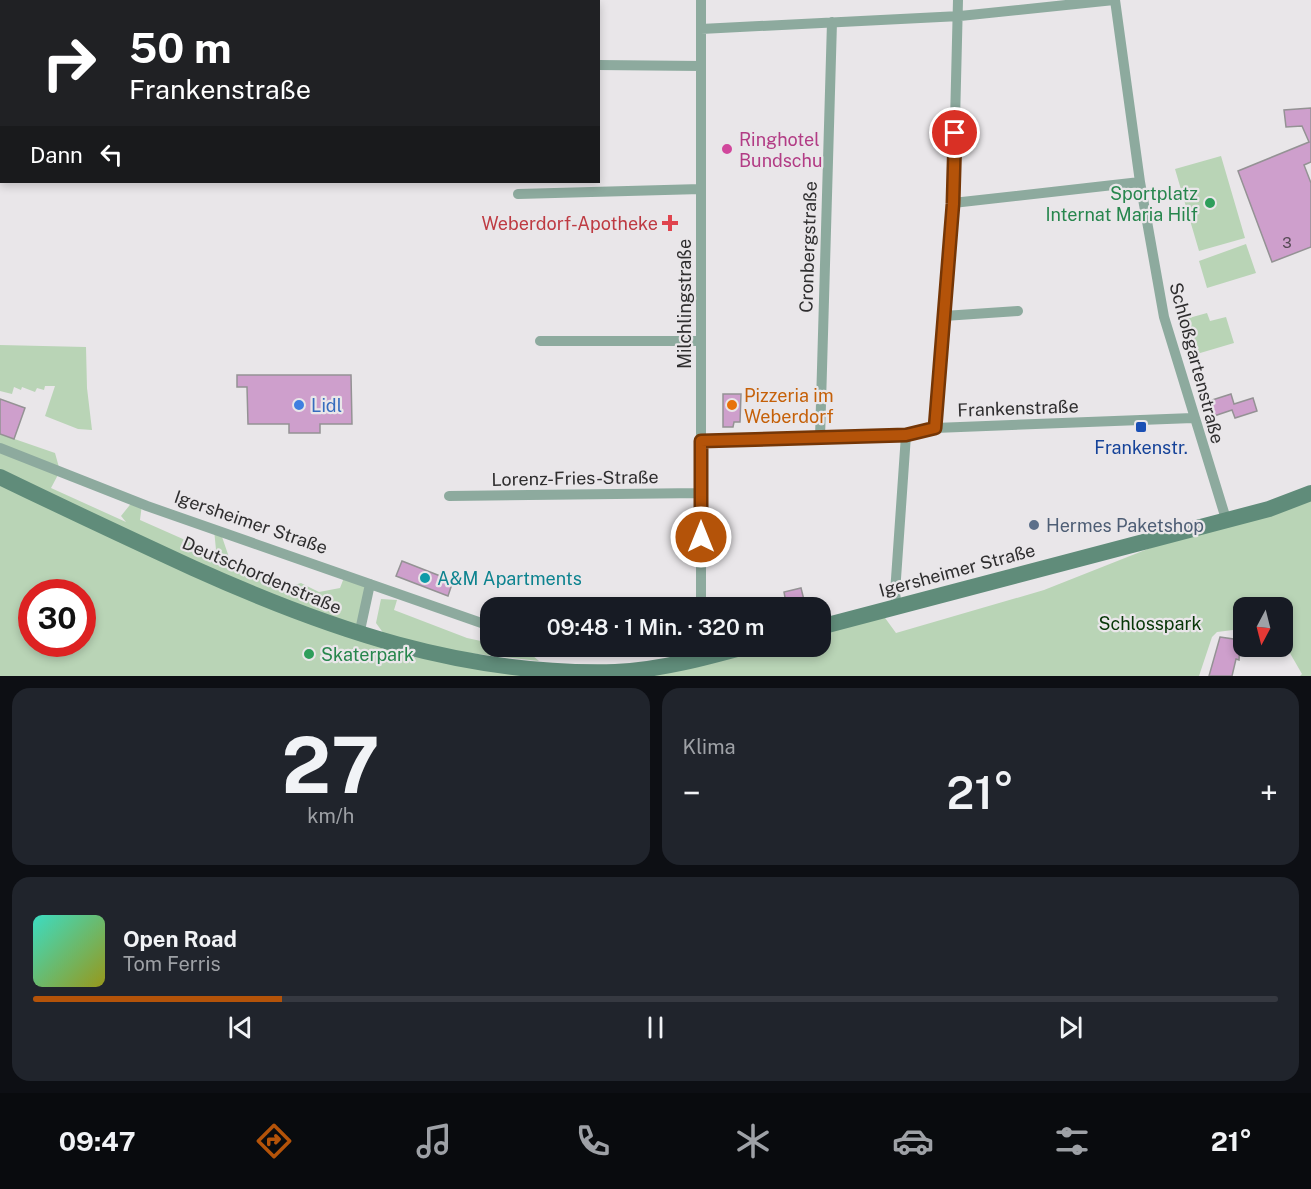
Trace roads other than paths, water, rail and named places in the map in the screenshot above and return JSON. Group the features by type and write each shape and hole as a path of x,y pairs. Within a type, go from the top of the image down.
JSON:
{"street":[{"name":"Milchlingstraße","path":"701,0 701,597"},
{"path":"935,428 953,204 960,16 958,0"},
{"path":"701,29 960,16 1114,0"},
{"name":"Schloßgartenstraße","path":"1114,0 1140,182 1164,317 1193,418 1226,519"},
{"name":"Cronbergstraße","path":"820,438 832,22"},
{"path":"600,65 701,66"},
{"path":"953,204 1140,182"},
{"path":"518,194 701,189"},
{"path":"944,316 1018,310"},
{"path":"540,342 701,341"},
{"name":"Frankenstraße","path":"701,441 906,435 935,428 1193,418"},
{"path":"897,607 895,593 906,435"},
{"name":"Igersheimer Straße","path":"0,448 142,504 480,622"},
{"name":"Deutschordenstraße","path":"0,477 271,603 405,649 522,671 615,672 683,657"},
{"name":"Lorenz-Fries-Straße","path":"449,496 701,493"},
{"name":"Igersheimer Straße","path":"831,624 1269,509 1311,493"},
{"path":"1269,509 1311,501"},
{"path":"359,635 370,584"}],"place":[{"name":"Ringhotel Bundschu","path":"727,149"},
{"name":"Sportplatz Internat Maria Hilf","path":"1210,203"},
{"name":"Weberdorf-Apotheke","path":"670,223"},
{"name":"Lidl","path":"299,405"},
{"name":"Pizzeria im Weberdorf","path":"732,405"},
{"name":"Frankenstr.","path":"1141,427"},
{"name":"Hermes Paketshop","path":"1034,525"},
{"name":"A&M Apartments","path":"425,578"},
{"name":"Skaterpark","path":"309,654"}],"park label":[{"name":"Schlosspark","path":"1150,623"}]}
